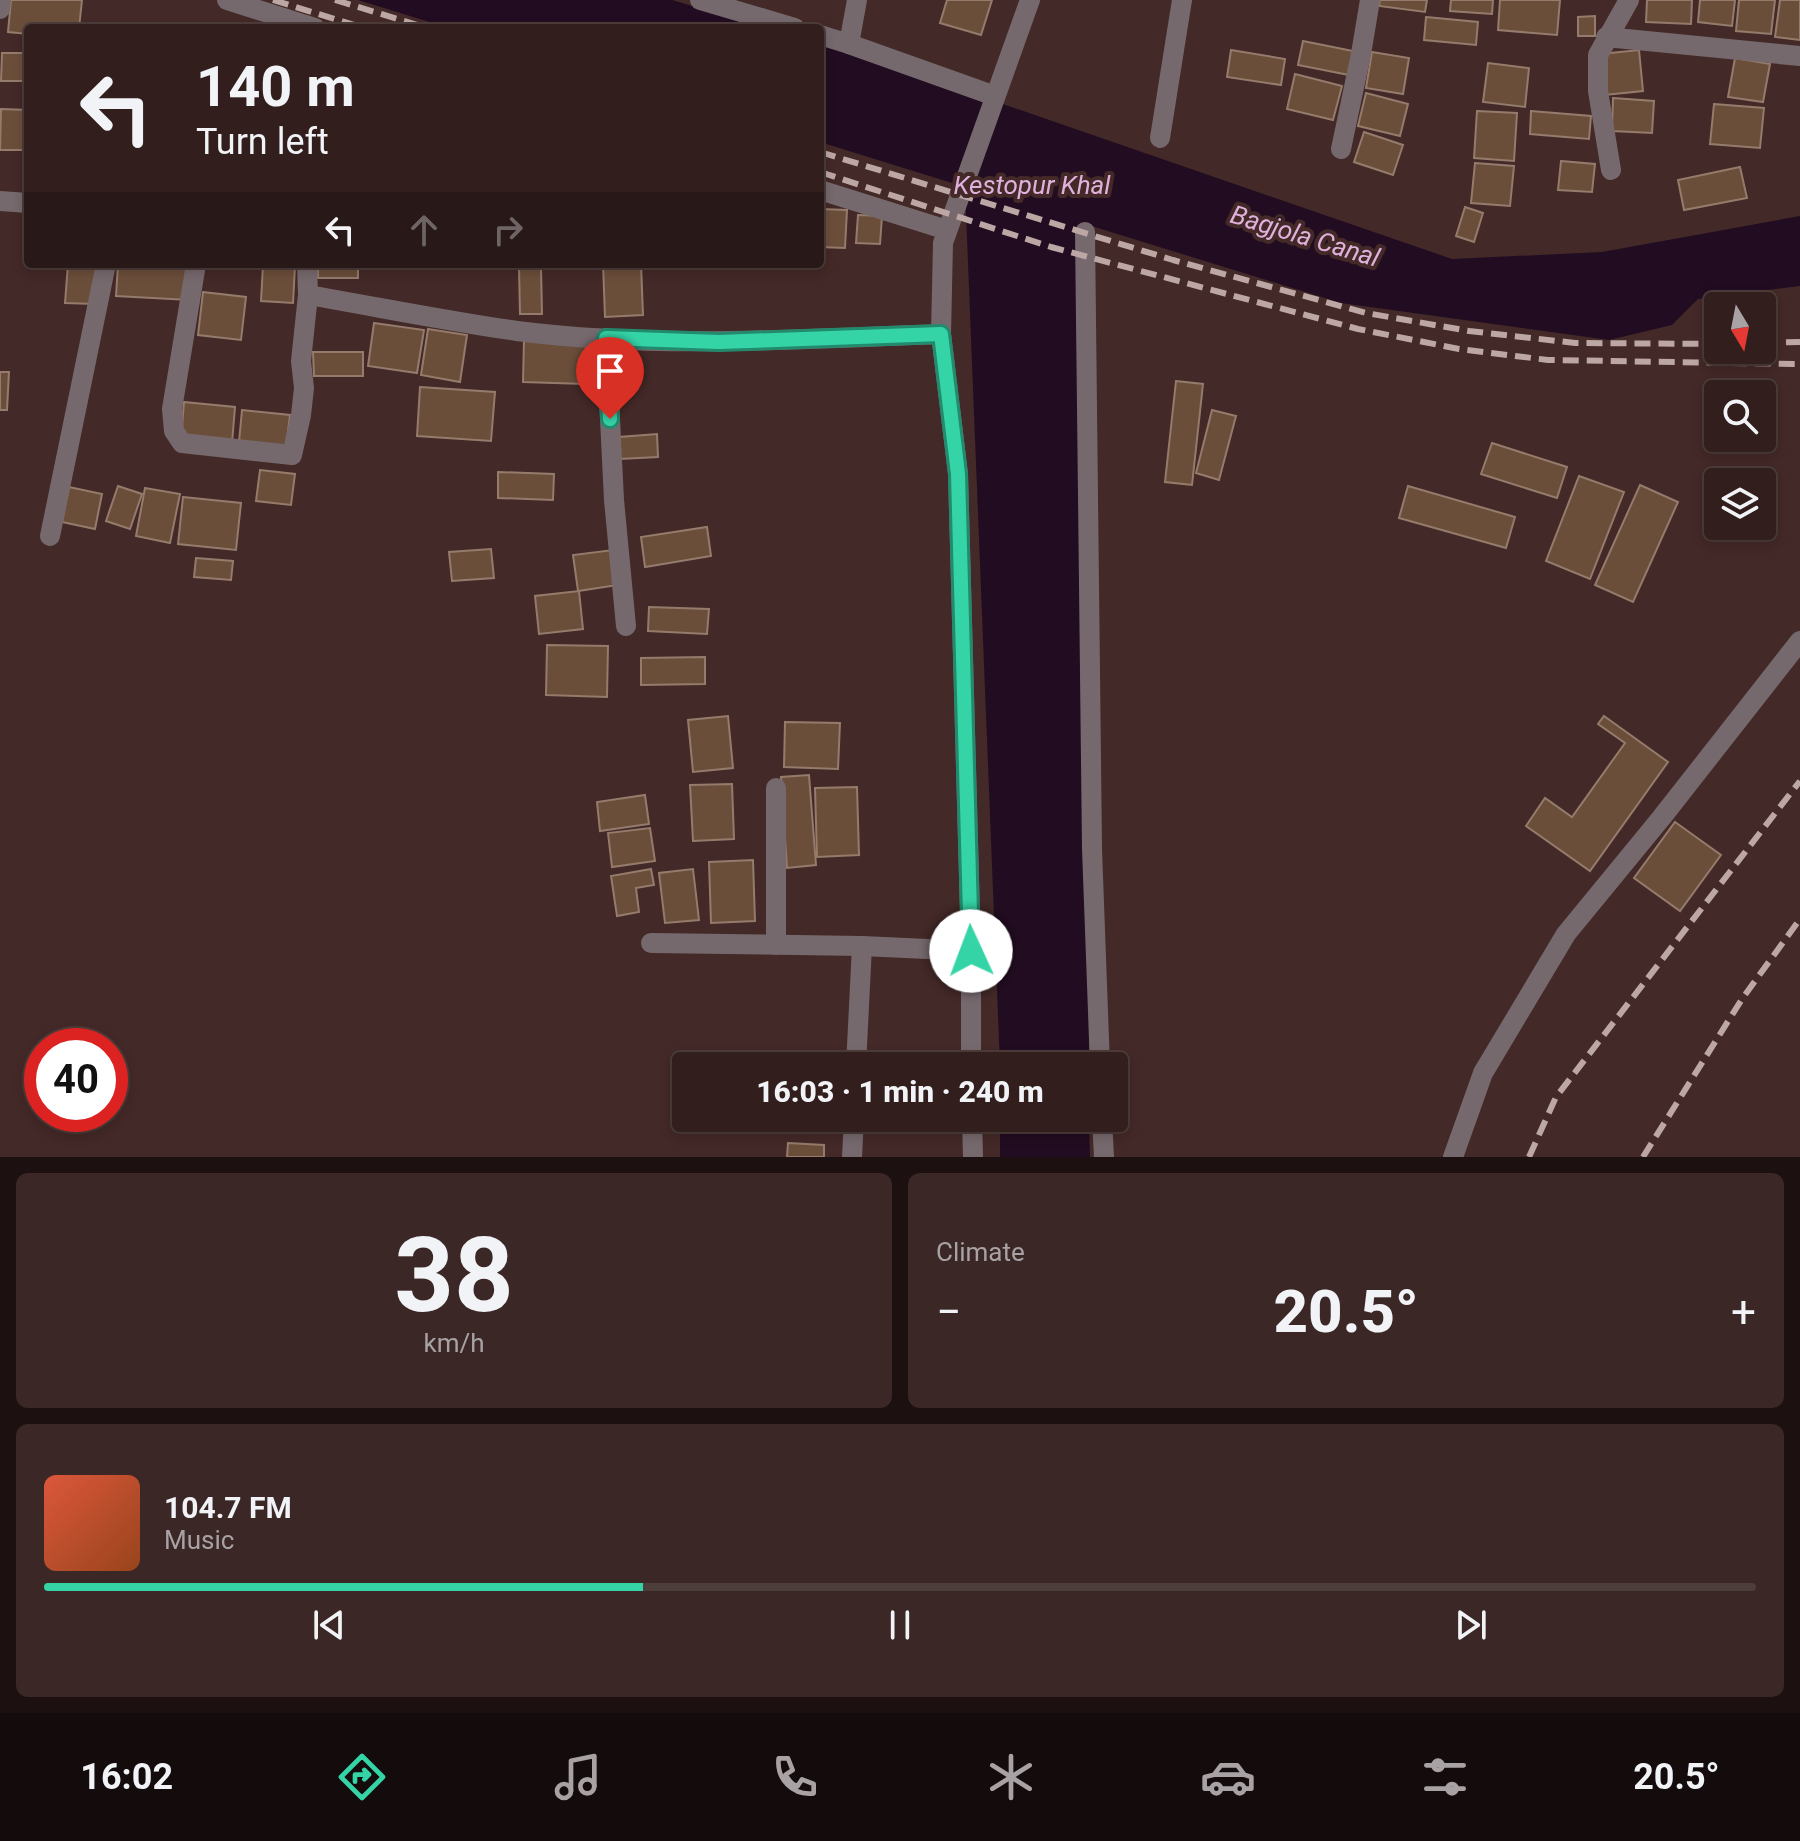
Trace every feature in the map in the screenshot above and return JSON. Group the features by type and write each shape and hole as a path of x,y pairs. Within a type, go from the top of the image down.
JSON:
{"street":[{"path":"0,9 1,0"},
{"path":"227,0 302,24"},
{"path":"700,0 781,24"},
{"path":"849,44 857,0"},
{"path":"971,1052 958,474 941,334 943,243 1030,0"},
{"path":"1160,138 1182,0"},
{"path":"1341,149 1370,0"},
{"path":"1611,170 1598,91 1598,55 1629,0"},
{"path":"824,36 995,96"},
{"path":"1606,37 1800,56"},
{"path":"824,191 949,225"},
{"path":"0,201 24,203"},
{"path":"1085,232 1092,849 1099,1052"},
{"path":"50,536 105,268"},
{"path":"195,268 172,409 174,431 182,443 292,455 304,388 301,361 308,295 307,268"},
{"path":"308,295 518,331 606,338 719,342 941,334"},
{"path":"606,338 614,500 626,626"},
{"path":"1453,1157 1483,1073 1566,934 1800,641"},
{"path":"776,788 776,945"},
{"path":"651,943 971,951"},
{"path":"857,1052 862,946"},
{"path":"852,1157 853,1132"},
{"path":"972,1132 973,1157"},
{"path":"1103,1132 1104,1157"}],"water":[{"path":"358,0 672,0 753,24 436,24"},
{"name":"Kestopur Khal","path":"824,45 878,61 1452,259 1602,252 1800,216 1800,286 1753,292 1704,292 1704,298 1698,299 1672,325 1609,340 1341,303 1085,224 1089,1052 999,1052 965,187 824,143"},
{"path":"1000,1132 1089,1132 1090,1157 1000,1157"}],"building":[{"path":"11,0 82,0 79,24 24,24 24,34 8,32"},
{"path":"947,0 992,0 981,35 940,23"},
{"path":"1380,0 1427,0 1425,12 1379,6"},
{"path":"1451,0 1493,0 1492,14 1450,11"},
{"path":"1500,0 1560,0 1557,35 1498,30"},
{"path":"1647,0 1692,0 1691,24 1646,22"},
{"path":"1700,0 1735,0 1732,26 1698,22"},
{"path":"1739,0 1775,0 1771,34 1736,31"},
{"path":"1780,0 1800,0 1800,40 1775,37"},
{"path":"1595,16 1595,36 1578,36 1578,17"},
{"path":"1426,17 1478,22 1476,45 1424,40"},
{"path":"1303,41 1353,51 1349,75 1298,65"},
{"path":"1231,50 1285,59 1281,85 1227,77"},
{"path":"1639,50 1643,91 1605,95 1601,54"},
{"path":"1372,52 1409,58 1403,94 1366,88"},
{"path":"2,53 24,53 24,81 1,81"},
{"path":"1735,58 1770,64 1763,102 1728,97"},
{"path":"1488,63 1529,68 1525,107 1483,102"},
{"path":"1295,74 1342,86 1333,120 1287,109"},
{"path":"1366,93 1408,104 1400,136 1358,126"},
{"path":"1613,98 1654,101 1652,133 1612,131"},
{"path":"1714,104 1764,108 1760,148 1710,144"},
{"path":"1,109 24,110 24,150 0,150"},
{"path":"1477,111 1517,113 1514,161 1474,158"},
{"path":"1531,111 1591,116 1589,139 1530,134"},
{"path":"1364,132 1403,145 1393,175 1354,162"},
{"path":"1561,161 1595,164 1592,192 1558,190"},
{"path":"1475,163 1514,166 1510,206 1471,203"},
{"path":"1740,167 1747,198 1684,210 1678,180"},
{"path":"1465,207 1483,213 1474,242 1456,236"},
{"path":"824,209 847,210 845,248 824,247"},
{"path":"858,215 882,216 880,244 856,243"},
{"path":"68,268 96,268 95,304 65,303"},
{"path":"118,268 191,268 189,300 116,296"},
{"path":"263,268 295,268 293,303 261,301"},
{"path":"318,268 358,268 358,278 318,278"},
{"path":"519,268 541,268 542,314 520,314"},
{"path":"603,268 641,268 643,315 605,317"},
{"path":"203,292 246,297 241,340 198,335"},
{"path":"374,323 424,330 417,373 368,366"},
{"path":"428,329 467,335 460,382 421,375"},
{"path":"524,339 586,341 585,384 523,382"},
{"path":"313,352 363,352 363,376 314,376"},
{"path":"0,372 9,372 7,410 0,410"},
{"path":"1176,381 1203,384 1192,485 1165,482"},
{"path":"420,387 495,392 491,441 417,436"},
{"path":"184,402 235,407 232,443 181,439"},
{"path":"242,410 290,415 286,447 239,442"},
{"path":"1212,410 1236,416 1219,480 1196,473"},
{"path":"657,434 658,457 620,459 619,437"},
{"path":"1492,443 1567,467 1557,498 1481,474"},
{"path":"260,470 295,474 291,505 256,501"},
{"path":"498,472 554,474 553,500 498,498"},
{"path":"1579,476 1624,492 1590,579 1546,561"},
{"path":"1640,485 1678,502 1633,602 1595,585"},
{"path":"118,486 142,494 130,529 106,521"},
{"path":"1408,486 1515,517 1506,548 1399,518"},
{"path":"69,487 102,494 95,529 62,522"},
{"path":"145,488 180,494 170,543 136,536"},
{"path":"183,497 241,503 236,550 178,544"},
{"path":"707,527 711,556 645,567 641,537"},
{"path":"491,549 494,578 452,581 449,552"},
{"path":"613,550 618,585 578,591 573,555"},
{"path":"196,558 233,561 231,580 194,577"},
{"path":"579,591 583,629 539,634 535,596"},
{"path":"649,607 709,609 707,634 648,631"},
{"path":"547,645 608,646 607,697 546,695"},
{"path":"705,657 705,684 641,685 641,658"},
{"path":"728,716 733,768 693,772 688,720"},
{"path":"1604,716 1668,762 1590,871 1526,826 1545,798 1572,817 1625,743 1598,724"},
{"path":"785,722 840,723 838,769 784,767"},
{"path":"809,775 816,865 787,868 781,777"},
{"path":"732,784 734,839 693,841 690,785"},
{"path":"857,787 859,855 817,857 815,788"},
{"path":"645,795 649,824 600,831 597,802"},
{"path":"1675,822 1721,855 1680,911 1634,878"},
{"path":"650,828 655,861 612,867 608,833"},
{"path":"753,860 755,921 711,923 709,862"},
{"path":"651,869 654,885 636,888 639,912 617,916 611,876"},
{"path":"693,869 699,920 665,923 659,873"},
{"path":"788,1143 824,1145 824,1157 787,1157"}],"railway":[{"path":"273,0 351,24"},
{"path":"335,0 414,24"},
{"path":"824,153 1173,260 1366,313 1469,331 1575,343 1704,344"},
{"path":"824,173 1051,247 1358,329 1459,349 1548,360 1800,364"},
{"path":"1776,343 1800,342"},
{"path":"1529,1157 1556,1097 1800,781"},
{"path":"1643,1157 1742,999 1800,919"}],"route":[{"path":"610,419 606,338 719,342 941,334 958,474 971,951"}],"water label":[{"name":"Bagjola Canal","path":"1305,236"}]}
